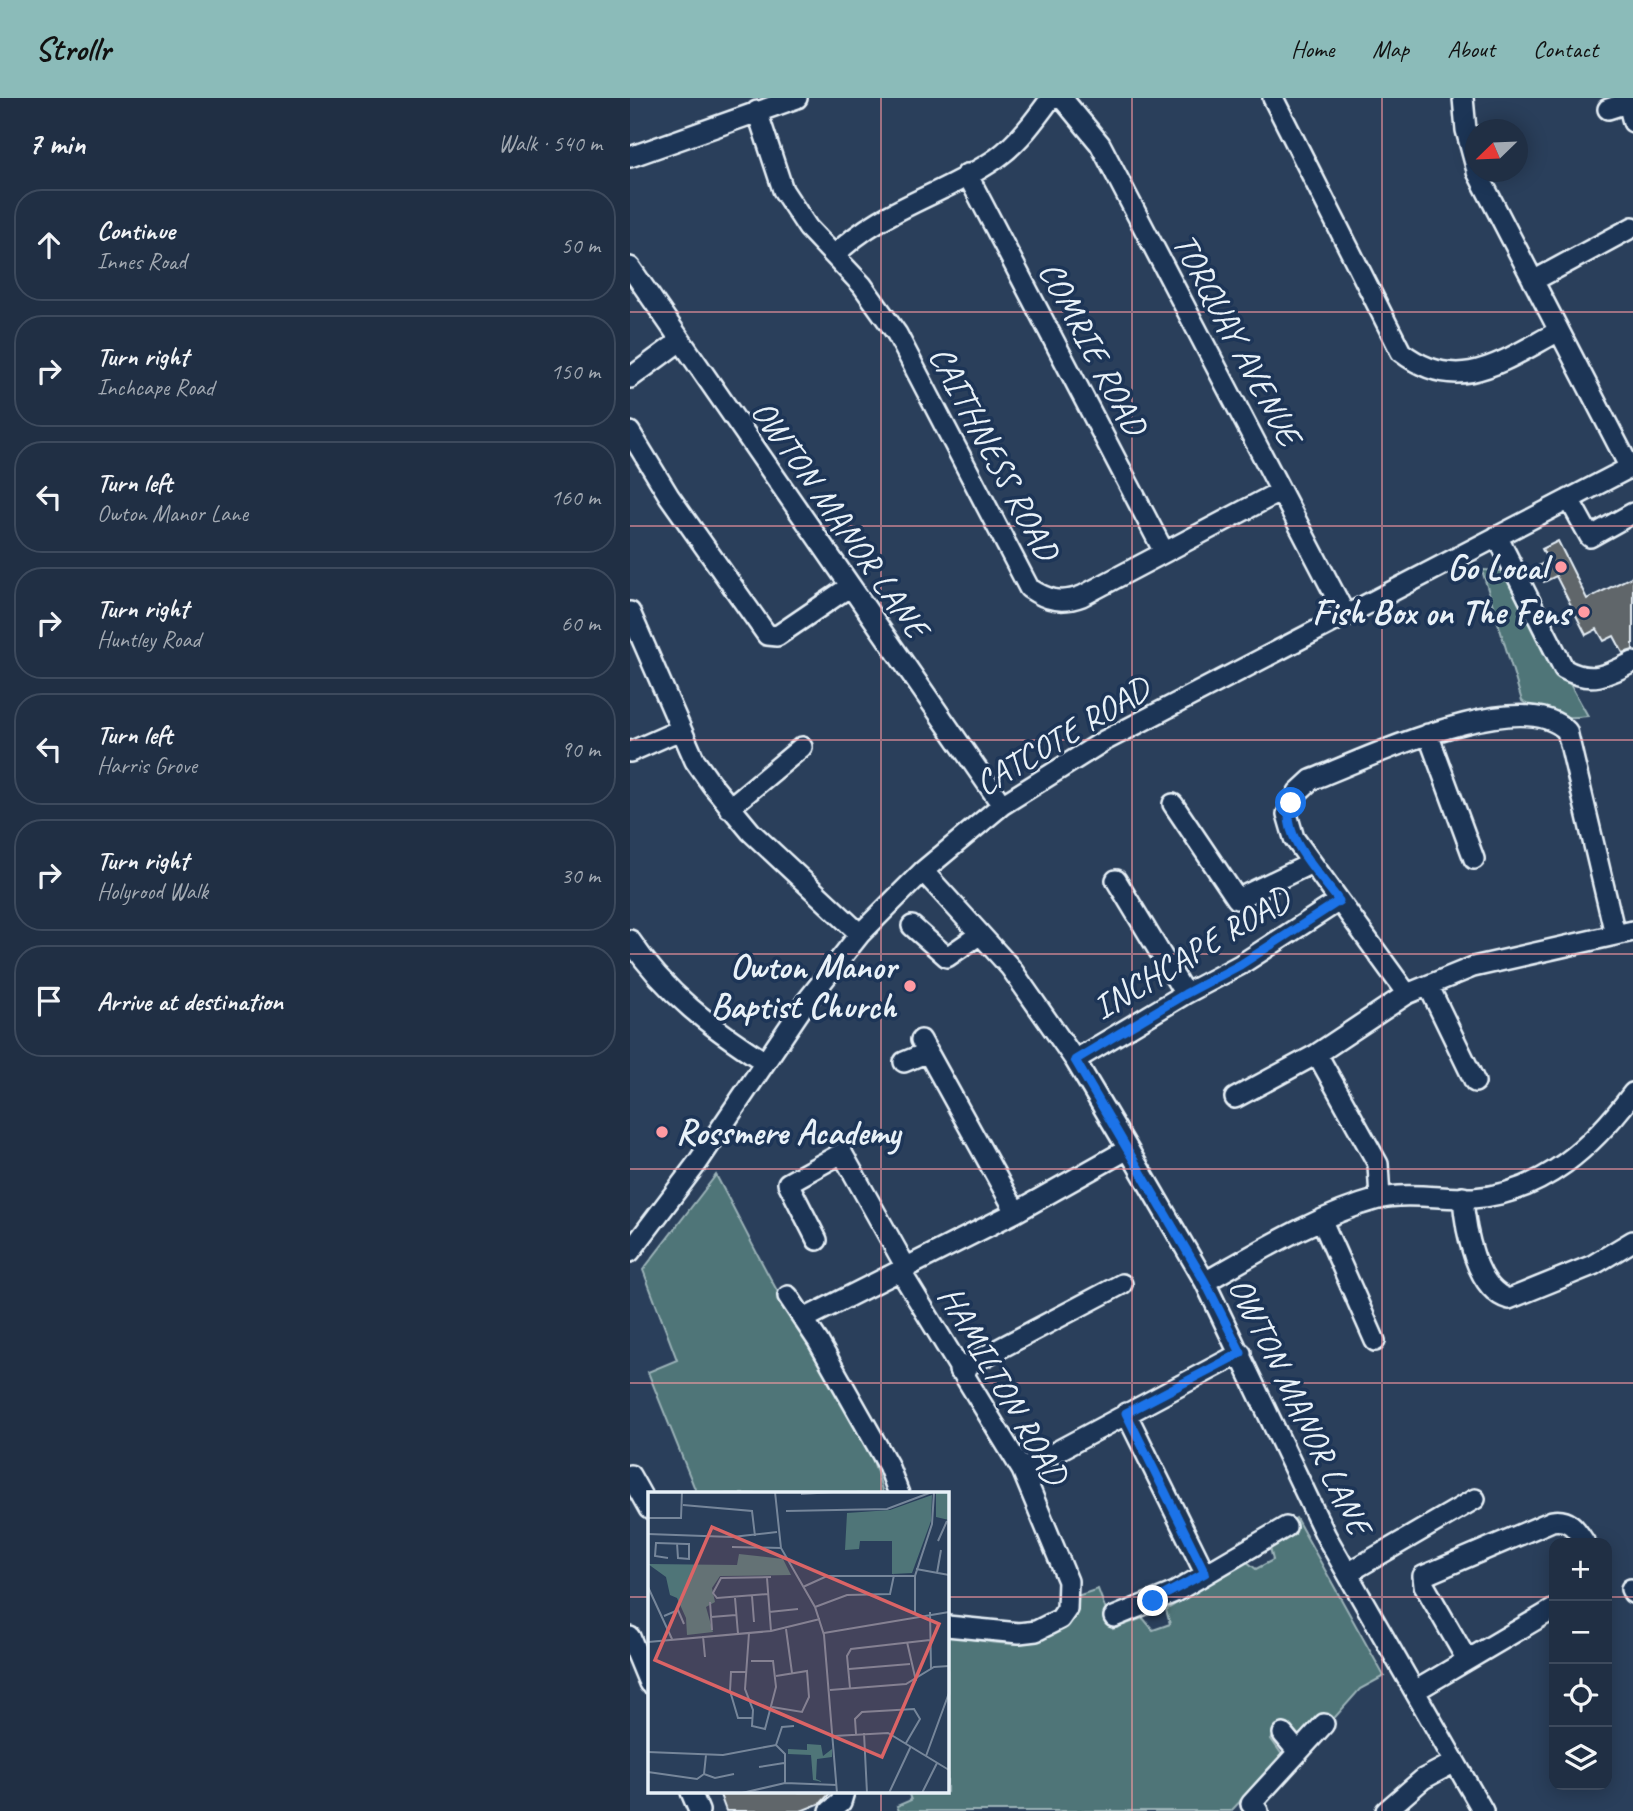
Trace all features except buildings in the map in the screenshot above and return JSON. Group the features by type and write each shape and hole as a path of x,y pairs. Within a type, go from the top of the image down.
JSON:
{"street":[{"path":"630,157 796,98"},
{"path":"835,255 856,234 884,215 967,174 1008,148 1051,98"},
{"name":"TORQUAY AVENUE","path":"1062,98 1100,144 1346,616"},
{"path":"1273,98 1401,352 1428,368 1448,374 1466,374 1485,369 1559,331"},
{"path":"1464,98 1465,119"},
{"path":"1608,109 1630,102 1633,122"},
{"name":"CAITHNESS ROAD","path":"757,111 783,190 808,228 870,296 897,334 1029,588 1046,599 1075,598 1281,491"},
{"name":"COMRIE ROAD","path":"967,174 1164,552"},
{"path":"1483,182 1631,467"},
{"path":"1533,281 1633,227"},
{"name":"OWTON MANOR LANE","path":"631,272 1002,805"},
{"path":"630,378 680,341"},
{"path":"630,432 669,496 767,635 777,636 849,587"},
{"name":"CATCOTE ROAD","path":"630,1252 698,1163 806,1002 860,934 923,871 1002,805 1104,741 1497,536 1574,507 1631,467"},
{"path":"1574,507 1590,537 1633,513"},
{"path":"1497,536 1564,669 1580,676 1599,678 1633,662"},
{"path":"630,612 695,761 729,808 860,934"},
{"path":"1235,1098 1317,1054 1407,994 1473,967 1624,933 1567,732 1551,720 1482,718 1428,734 1311,780 1298,792 1287,814 1289,826 1312,863 1407,994"},
{"path":"630,752 680,730"},
{"path":"1428,734 1474,859"},
{"path":"729,808 801,746"},
{"path":"1173,804 1237,899 1312,863"},
{"name":"OWTON MANOR LANE","path":"923,871 1010,967 1075,1060 1205,1282 1241,1353 1296,1479 1483,1811"},
{"path":"1116,880 1185,994"},
{"name":"INCHCAPE ROAD","path":"1075,1060 1185,994 1240,965 1339,901"},
{"path":"912,926 947,957 979,935"},
{"path":"630,940 653,973 679,999 765,1062"},
{"path":"1429,987 1473,1083"},
{"path":"904,1062 925,1046 1016,1212"},
{"path":"1317,1054 1377,1164 1380,1199"},
{"path":"1205,1282 1293,1232 1380,1199 1475,1198 1517,1188 1575,1158 1609,1125 1633,1093"},
{"path":"804,1319 1016,1212 1128,1149"},
{"name":"HAMILTON ROAD","path":"817,1240 788,1182 842,1153 959,1370 1021,1469 1068,1581 1070,1597 1067,1609 1060,1619 1036,1631 1019,1633 948,1626"},
{"path":"1463,1198 1467,1231 1487,1285 1494,1293 1510,1299 1593,1265 1633,1241"},
{"path":"1322,1221 1375,1341"},
{"path":"959,1370 1122,1284"},
{"path":"788,1296 888,1465 898,1492"},
{"path":"1021,1469 1241,1353"},
{"path":"1126,1413 1205,1573"},
{"path":"630,1475 648,1507"},
{"path":"1348,1573 1448,1525 1475,1499"},
{"path":"1467,1660 1424,1585 1423,1576 1552,1521 1566,1521 1574,1526 1582,1538"},
{"path":"1114,1617 1157,1610 1205,1573 1261,1552 1286,1527"},
{"path":"1415,1691 1549,1612"},
{"path":"639,1647 648,1679"},
{"path":"1251,1809 1324,1724"},
{"path":"1283,1734 1298,1752"},
{"path":"1386,1811 1423,1779 1455,1762"},
{"path":"692,1794 699,1811"},
{"path":"830,1811 841,1802 843,1794"}],"green space":[{"path":"1482,570 1505,571 1549,663 1570,684 1588,716 1553,716 1522,701"},
{"path":"716,1175 776,1290 859,1429 882,1492 696,1492 648,1372 677,1360 643,1270"},
{"path":"1296,1518 1384,1676 1360,1689 1329,1724 1296,1742 1281,1729 1271,1739 1283,1756 1231,1811 899,1811 897,1806 911,1800 909,1794 948,1794 948,1635 1006,1644 1041,1639 1056,1631 1068,1617 1077,1596 1098,1589 1113,1629 1143,1618 1153,1630 1170,1624 1166,1610 1246,1561 1256,1569 1273,1560 1270,1548 1295,1534 1289,1522"}],"place":[{"name":"Go Local","path":"1561,567"},
{"name":"Fish Box on The Fens","path":"1584,612"},
{"name":"Owton Manor Baptist Church","path":"910,986"},
{"name":"Rossmere Academy","path":"662,1132"}],"route":[{"path":"1153,1601 1188,1585 1205,1573 1126,1413 1241,1353 1205,1282 1075,1060 1185,994 1240,965 1339,901 1294,838 1287,814 1291,803"}]}
